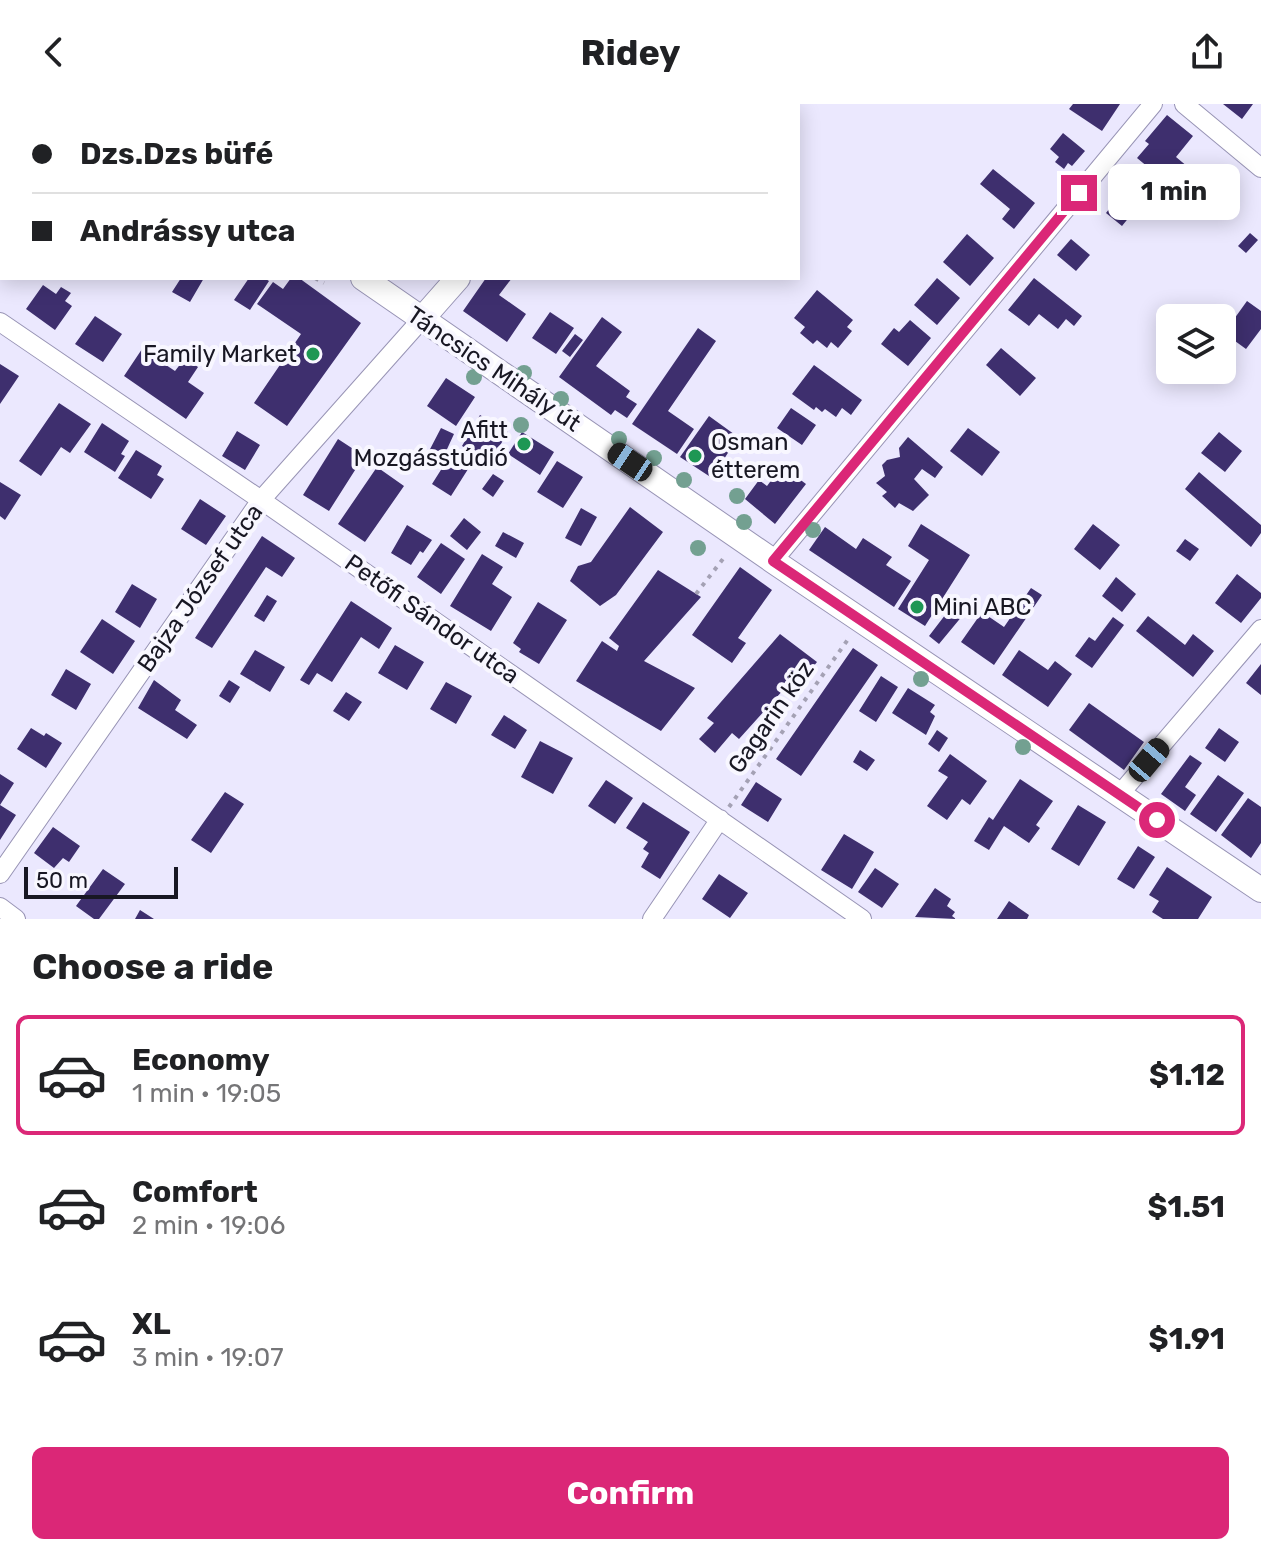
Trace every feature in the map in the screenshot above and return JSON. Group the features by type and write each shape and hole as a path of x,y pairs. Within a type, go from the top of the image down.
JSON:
{"street":[{"path":"773,561 1153,104"},
{"path":"1184,104 1261,168"},
{"name":"Táncsics Mihály út","path":"366,280 773,561 1261,890"},
{"path":"421,320 456,280"},
{"name":"Bajza József utca","path":"0,874 261,500 421,320"},
{"name":"Petőfi Sándor utca","path":"0,322 862,919"},
{"path":"1119,795 1261,629"},
{"path":"652,919 720,819"},
{"path":"0,907 16,919"}],"path":[{"path":"319,280 324,283"},
{"path":"696,594 728,553"},
{"name":"Gagarin köz","path":"720,819 850,636"}],"building":[{"path":"1073,104 1120,104 1102,131 1069,109"},
{"path":"1223,104 1253,104 1242,119"},
{"path":"1167,115 1193,136 1176,157 1188,167 1172,187 1137,158 1149,144 1145,141"},
{"path":"1063,133 1085,151 1072,166 1068,163 1064,169 1055,162 1059,157 1050,149"},
{"path":"993,169 1035,203 1014,229 1002,219 1010,209 980,184"},
{"path":"1213,169 1239,190 1222,212 1195,191"},
{"path":"1126,187 1143,200 1122,226 1106,213"},
{"path":"1250,233 1258,240 1246,253 1238,246"},
{"path":"967,234 994,258 970,286 943,262"},
{"path":"1071,239 1090,255 1076,271 1057,255"},
{"path":"937,278 960,298 937,325 914,305"},
{"path":"1034,278 1082,316 1074,326 1066,319 1058,329 1039,314 1029,326 1008,310"},
{"path":"180,280 203,280 190,302 172,292"},
{"path":"248,280 269,281 250,310 234,300"},
{"path":"290,280 302,280 361,323 287,426 254,403 301,334 257,304 273,282 283,289"},
{"path":"485,280 510,280 499,295 526,314 507,342 463,311"},
{"path":"43,285 56,294 61,287 71,293 65,301 72,306 55,330 26,309"},
{"path":"817,290 853,320 847,327 852,331 838,348 831,342 827,348 817,340 813,344 800,333 805,327 794,318"},
{"path":"1247,301 1261,311 1261,329 1246,349 1236,342 1236,316"},
{"path":"550,312 574,328 556,354 532,338"},
{"path":"95,316 122,334 103,362 75,344"},
{"path":"602,317 622,332 596,366 630,391 626,397 637,404 627,418 615,410 611,415 559,377"},
{"path":"910,320 931,338 908,366 881,344 894,328 899,332"},
{"path":"698,328 716,341 668,411 694,429 677,454 632,424"},
{"path":"575,334 583,340 570,357 562,351"},
{"path":"1001,348 1036,378 1020,396 986,365"},
{"path":"142,349 175,371 185,358 198,367 188,382 204,393 186,419 124,376"},
{"path":"0,364 19,376 0,404"},
{"path":"814,365 862,400 851,415 842,408 836,417 825,409 822,412 816,407 814,410 792,394"},
{"path":"446,378 475,397 456,426 427,406"},
{"path":"59,403 91,424 70,453 61,447 41,476 19,461"},
{"path":"791,408 816,425 802,445 777,428"},
{"path":"480,415 508,432 486,469 466,458 471,451 462,446"},
{"path":"709,416 738,437 712,478 680,457"},
{"path":"102,423 129,441 121,454 125,456 115,472 84,452"},
{"path":"441,428 454,434 442,460 428,453"},
{"path":"968,428 1000,452 982,476 950,451"},
{"path":"237,431 260,445 245,470 222,456"},
{"path":"522,432 554,452 540,475 508,454"},
{"path":"1219,432 1242,451 1225,472 1201,453"},
{"path":"908,437 943,467 935,478 922,469 914,479 929,495 913,511 899,503 895,508 882,496 887,492 876,483 885,476 882,465 887,460 900,457 899,448"},
{"path":"338,439 364,456 329,511 303,495"},
{"path":"136,450 162,466 157,475 164,479 151,499 118,478"},
{"path":"451,454 470,466 451,496 432,484"},
{"path":"557,461 583,477 563,508 537,492"},
{"path":"782,466 806,484 775,524 745,499 759,480 767,486"},
{"path":"377,467 404,486 365,542 338,524"},
{"path":"1199,472 1261,525 1261,533 1251,547 1185,489"},
{"path":"493,474 504,481 493,497 482,489"},
{"path":"0,482 21,495 5,520 0,516"},
{"path":"200,499 226,516 206,545 181,529"},
{"path":"630,507 663,532 616,595 600,606 570,581 578,566 591,562"},
{"path":"581,508 597,517 581,546 565,538"},
{"path":"464,518 481,532 467,550 450,536"},
{"path":"921,524 970,555 925,626 898,609 929,560 908,546"},
{"path":"1093,524 1120,545 1100,570 1074,549"},
{"path":"407,525 432,540 411,565 391,553"},
{"path":"825,527 856,549 863,538 892,557 886,565 911,581 894,607 809,550"},
{"path":"503,532 524,543 516,558 495,546"},
{"path":"262,536 295,558 282,577 266,567 212,648 195,638"},
{"path":"1185,539 1199,549 1190,561 1176,551"},
{"path":"441,543 465,559 441,594 417,577"},
{"path":"482,554 503,567 492,584 512,597 491,631 450,606"},
{"path":"740,567 772,590 738,638 746,643 732,663 692,635"},
{"path":"658,570 701,597 644,661 695,688 661,731 576,681 602,641 617,651 619,646 609,638"},
{"path":"1237,574 1261,593 1261,598 1241,623 1215,603"},
{"path":"1116,577 1136,594 1122,612 1102,596"},
{"path":"132,584 157,599 140,628 115,612"},
{"path":"1031,588 1042,595 994,665 961,642 982,612 1004,627"},
{"path":"267,595 277,601 264,622 254,616"},
{"path":"351,601 392,628 379,649 361,637 332,682 317,673 309,685 300,680"},
{"path":"538,602 567,620 539,664 519,652 521,649 513,643"},
{"path":"952,606 963,615 939,644 929,636"},
{"path":"1148,616 1185,645 1193,634 1214,651 1193,677 1136,631"},
{"path":"1113,617 1124,625 1092,668 1075,656 1089,637 1095,641"},
{"path":"102,619 135,641 113,674 80,652"},
{"path":"780,634 817,662 792,693 785,688 739,739 732,733 715,753 699,739 714,723 707,718"},
{"path":"395,645 424,662 407,690 378,673"},
{"path":"853,648 878,665 801,776 776,759"},
{"path":"255,650 285,667 270,692 240,674"},
{"path":"1019,650 1048,670 1055,661 1072,674 1048,707 1002,675"},
{"path":"1261,664 1261,695 1246,683"},
{"path":"66,669 91,684 76,710 51,695"},
{"path":"881,676 898,687 876,722 859,711"},
{"path":"154,680 181,700 175,710 197,725 187,739 138,708"},
{"path":"229,680 240,687 230,703 219,696"},
{"path":"446,682 472,696 456,724 430,709"},
{"path":"908,688 935,705 930,712 935,716 926,735 892,713"},
{"path":"346,692 362,702 349,721 333,711"},
{"path":"1089,703 1144,742 1124,770 1069,730"},
{"path":"504,715 527,730 515,749 491,735"},
{"path":"31,728 62,743 46,768 17,749"},
{"path":"1219,728 1239,742 1225,762 1205,748"},
{"path":"937,730 948,738 939,752 928,744"},
{"path":"540,741 573,758 553,794 521,777"},
{"path":"860,750 875,760 867,771 853,762"},
{"path":"950,754 987,781 970,805 962,799 947,820 927,806 948,777 938,771"},
{"path":"1190,755 1202,763 1185,787 1196,795 1185,811 1161,794"},
{"path":"0,774 14,783 0,805"},
{"path":"1218,775 1244,793 1216,832 1190,814"},
{"path":"1020,779 1053,801 1036,825 1040,828 1029,843 1004,826 989,850 974,841 989,817 993,820"},
{"path":"606,780 633,798 615,824 588,806"},
{"path":"756,782 782,799 768,822 741,805"},
{"path":"225,792 244,804 211,853 191,840"},
{"path":"1248,798 1261,807 1261,843 1251,858 1221,835"},
{"path":"643,802 690,832 660,879 641,867 649,853 643,849 648,842 626,828"},
{"path":"0,805 16,815 0,840"},
{"path":"1078,805 1106,822 1079,866 1051,849"},
{"path":"53,827 80,846 69,862 63,858 54,868 34,853"},
{"path":"844,834 874,852 852,889 821,870"},
{"path":"1138,846 1155,857 1134,889 1117,879"},
{"path":"1167,867 1212,897 1198,919 1163,919 1152,912 1159,901 1149,895"},
{"path":"875,868 899,884 882,908 858,892"},
{"path":"103,869 125,884 99,919 94,919 76,906"},
{"path":"719,874 748,893 730,918 702,899"},
{"path":"935,888 951,899 947,906 955,912 952,916 956,919 915,917"},
{"path":"1009,901 1029,915 1027,919 997,919"},
{"path":"140,910 154,919 135,919"}],"place":[{"name":"Family Market","path":"313,354"},
{"name":"Afitt Mozgásstúdió","path":"524,444"},
{"name":"Osman étterem","path":"695,456"},
{"name":"Mini ABC","path":"917,607"}],"route":[{"path":"1079,193 773,561 1157,820"}]}
